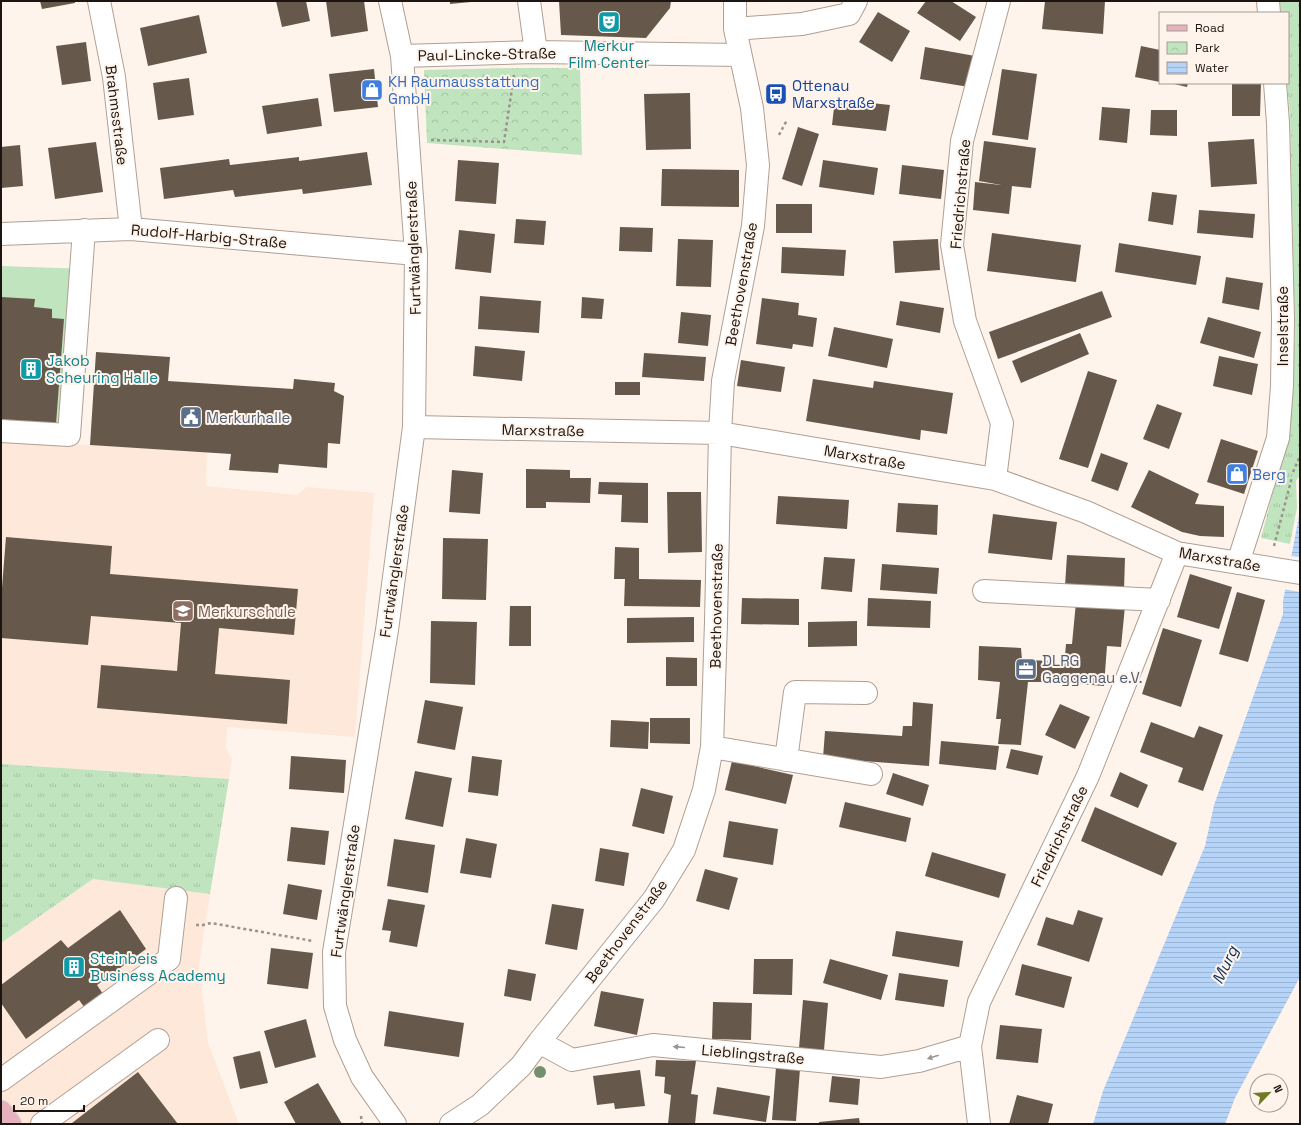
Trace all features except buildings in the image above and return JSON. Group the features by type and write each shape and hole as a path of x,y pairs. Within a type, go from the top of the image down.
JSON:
{"main road":[{"path":"1,1112 10,1124"}],"street":[{"name":"Brahmsstraße","path":"100,1 114,77 131,229"},
{"name":"Furtwänglerstraße","path":"390,1 402,56 416,254 414,427 387,630 334,952 335,1006 345,1040 362,1076 395,1124"},
{"path":"526,52 530,1"},
{"name":"Beethovenstraße","path":"451,1124 480,1105 521,1066 654,899 684,850 704,790 712,747 720,433 723,381 753,226 758,165 752,108 735,28 735,1"},
{"path":"735,28 802,24 849,14 856,1"},
{"name":"Friedrichstraße","path":"995,479 1002,423 966,320 952,245 962,141 999,1"},
{"path":"1268,1 1269,12"},
{"name":"Paul-Lincke-Straße","path":"402,56 526,52 740,55"},
{"name":"Inselstraße","path":"1238,563 1278,438 1282,386 1283,318 1278,123 1275,84"},
{"name":"Rudolf-Harbig-Straße","path":"1,234 131,229 416,254"},
{"path":"1,431 69,435 84,230"},
{"name":"Marxstraße","path":"414,427 720,433 995,479 1086,512 1177,553 1291,571"},
{"name":"Friedrichstraße","path":"979,1124 970,1046 979,1002 1088,776 1177,553"},
{"path":"984,591 1159,600"},
{"path":"786,760 795,692 866,693"},
{"path":"712,747 871,774"},
{"path":"1,1080 169,959 176,898"},
{"path":"42,1124 158,1040"},
{"name":"Lieblingstraße","path":"539,1042 572,1060 653,1045 881,1067 919,1061 970,1046"}],"path":[{"path":"408,140 504,142 514,68 526,52"},
{"path":"1276,536 1293,472 1300,456"},
{"path":"173,922 203,925 211,923 335,945"}],"shaded area":[{"name":"Merkurschule","path":"1,440 207,452 206,486 297,495 307,487 374,493 355,737 227,727 226,748 232,759 229,779 1,764"},
{"path":"93,879 210,894 199,965 208,1043 239,1124 1,1124 1,943"}],"green space":[{"path":"1280,1 1300,1 1300,475 1296,481 1297,508 1290,544 1261,538 1285,446 1295,333 1290,114 1287,84 1289,84 1289,12 1281,12"},
{"path":"580,68 582,155 427,143 424,70"},
{"path":"1,266 91,269 74,443 1,440"},
{"path":"1,764 229,779 210,894 93,879 1,943"}],"water":[{"name":"Murg","path":"1300,510 1300,977 1235,1098 1225,1124 1093,1124 1103,1091 1205,846 1214,805 1283,614 1283,601"}],"pier":[{"path":"1289,556 1300,557 1300,592 1283,589"}],"place":[{"name":"Merkur Film Center","path":"609,22"},
{"name":"KH Raumausstattung GmbH","path":"372,90"},
{"name":"Ottenau Marxstraße","path":"776,94"},
{"name":"Jakob Scheuring Halle","path":"31,369"},
{"name":"Merkurhalle","path":"191,417"},
{"name":"Berg","path":"1237,474"},
{"name":"Merkurschule","path":"183,611"},
{"name":"DLRG Gaggenau e.V.","path":"1026,669"},
{"name":"Steinbeis Business Academy","path":"74,967"}]}
